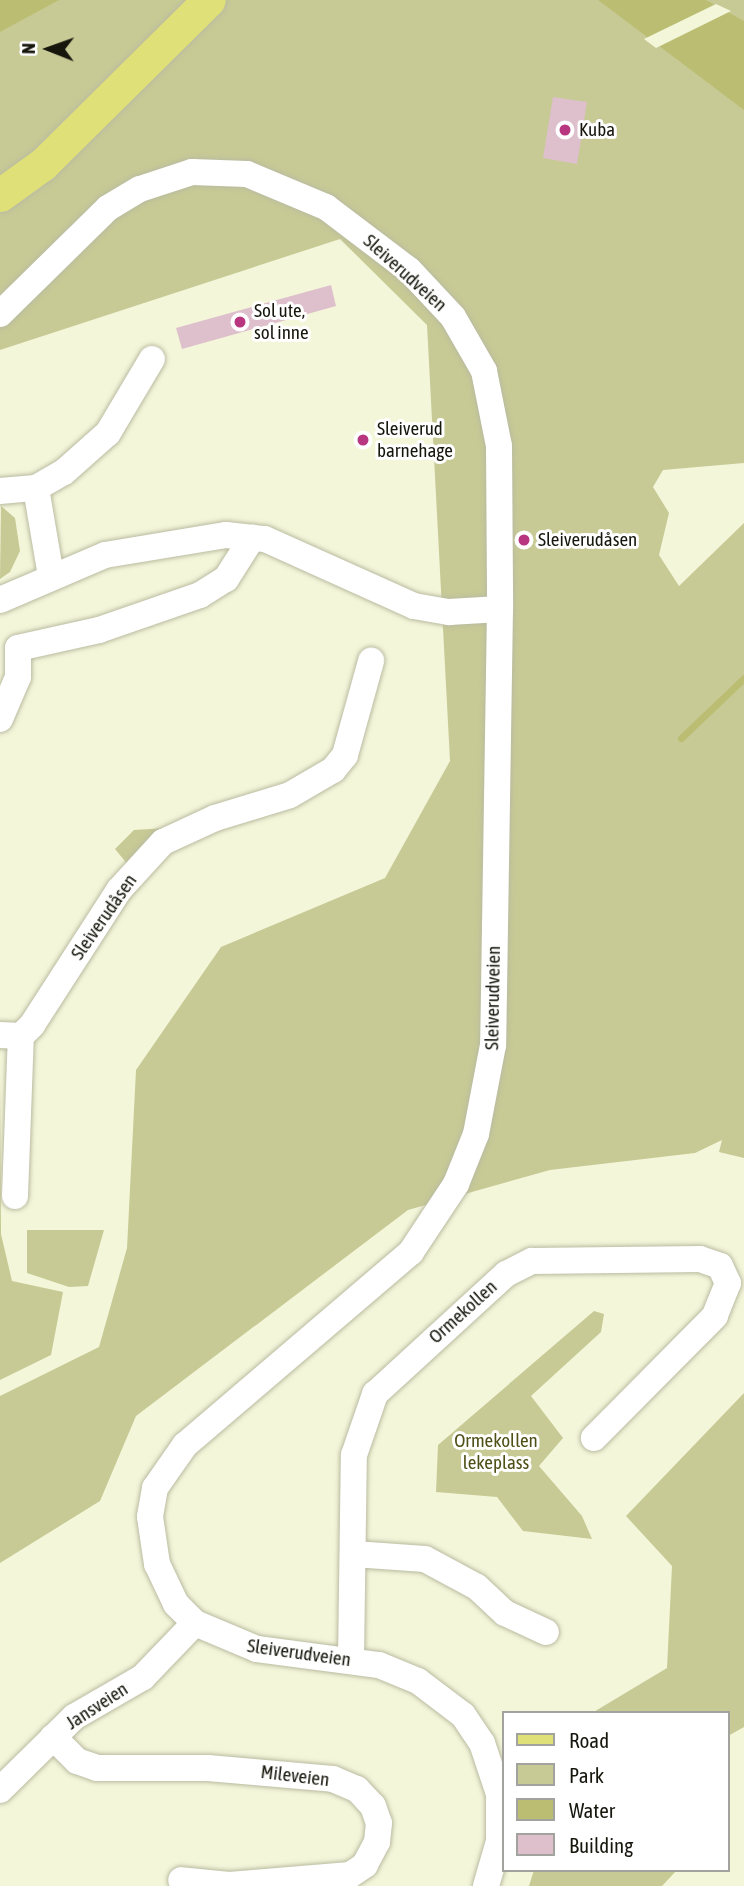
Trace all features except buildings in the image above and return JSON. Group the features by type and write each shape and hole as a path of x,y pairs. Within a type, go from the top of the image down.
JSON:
{"main road":[{"path":"0,195 43,164 83,119 209,0"},
{"path":"0,169 83,119"}],"street":[{"name":"Sleiverudveien","path":"0,314 108,208 168,179 219,170 247,173 327,207 432,292 453,317 484,371 499,446 500,609 493,1045 487,1095 457,1184 411,1252 214,1418 166,1467 155,1488 150,1540 176,1604 195,1623 257,1649 379,1665 430,1688 463,1715 482,1743 495,1772 501,1814 486,1886"},
{"path":"0,491 36,488 64,472 108,433 152,359"},
{"path":"36,488 51,576"},
{"path":"0,600 105,555 177,540 252,538 295,550 414,606 450,611 500,609"},
{"path":"0,719 18,677 18,648 99,630 200,595 226,579 252,538"},
{"name":"Sleiverudåsen","path":"15,1196 11,1035 118,890 163,842 215,818 290,795 333,770 345,755 372,661"},
{"name":"Ormekollen","path":"351,1660 354,1455 364,1413 393,1375 506,1274 549,1259 700,1259 735,1268 725,1298 715,1316 594,1438"},
{"path":"354,1554 425,1559 477,1587 505,1613 546,1632"},
{"name":"Jansveien","path":"0,1790 74,1717 143,1677 195,1623"},
{"name":"Mileveien","path":"53,1737 77,1760 97,1768 208,1768 333,1779 357,1789 373,1806 379,1823 377,1842 365,1865 350,1875 229,1885 181,1880"}],"green space":[{"path":"0,0 744,0 744,463 663,470 653,487 669,513 659,555 679,586 744,523 744,1158 719,1152 722,1140 695,1153 550,1170 408,1210 136,1416 100,1501 0,1563 0,1396 99,1347 127,1248 136,1070 221,947 385,878 450,761 427,325 340,239 0,350"},
{"path":"1,506 15,518 20,551 10,572 0,579"},
{"path":"166,828 129,866 115,849 134,830"},
{"path":"0,1071 1,1234 12,1281 63,1292 51,1355 0,1380"},
{"path":"27,1230 104,1230 88,1286 69,1287 27,1273"},
{"name":"Ormekollen lekeplass","path":"594,1311 604,1314 601,1332 531,1396 563,1438 539,1466 582,1516 592,1539 523,1531 497,1497 436,1492 438,1445"},
{"path":"744,1393 744,1727 730,1735 730,1711 595,1711 667,1668 672,1566 626,1516"},
{"path":"533,1872 675,1872 662,1886 529,1886"}],"water":[{"path":"0,0 59,0 0,32"},
{"path":"598,0 706,0 744,21 744,110"}],"pier":[{"path":"716,4 731,11 656,48 644,39"}],"waterway":[{"path":"681,738 744,678"}],"place":[{"name":"Kuba","path":"565,130"},
{"name":"Sol ute, sol inne","path":"240,322"},
{"name":"Sleiverud barnehage","path":"363,440"},
{"name":"Sleiverudåsen","path":"524,540"}]}
